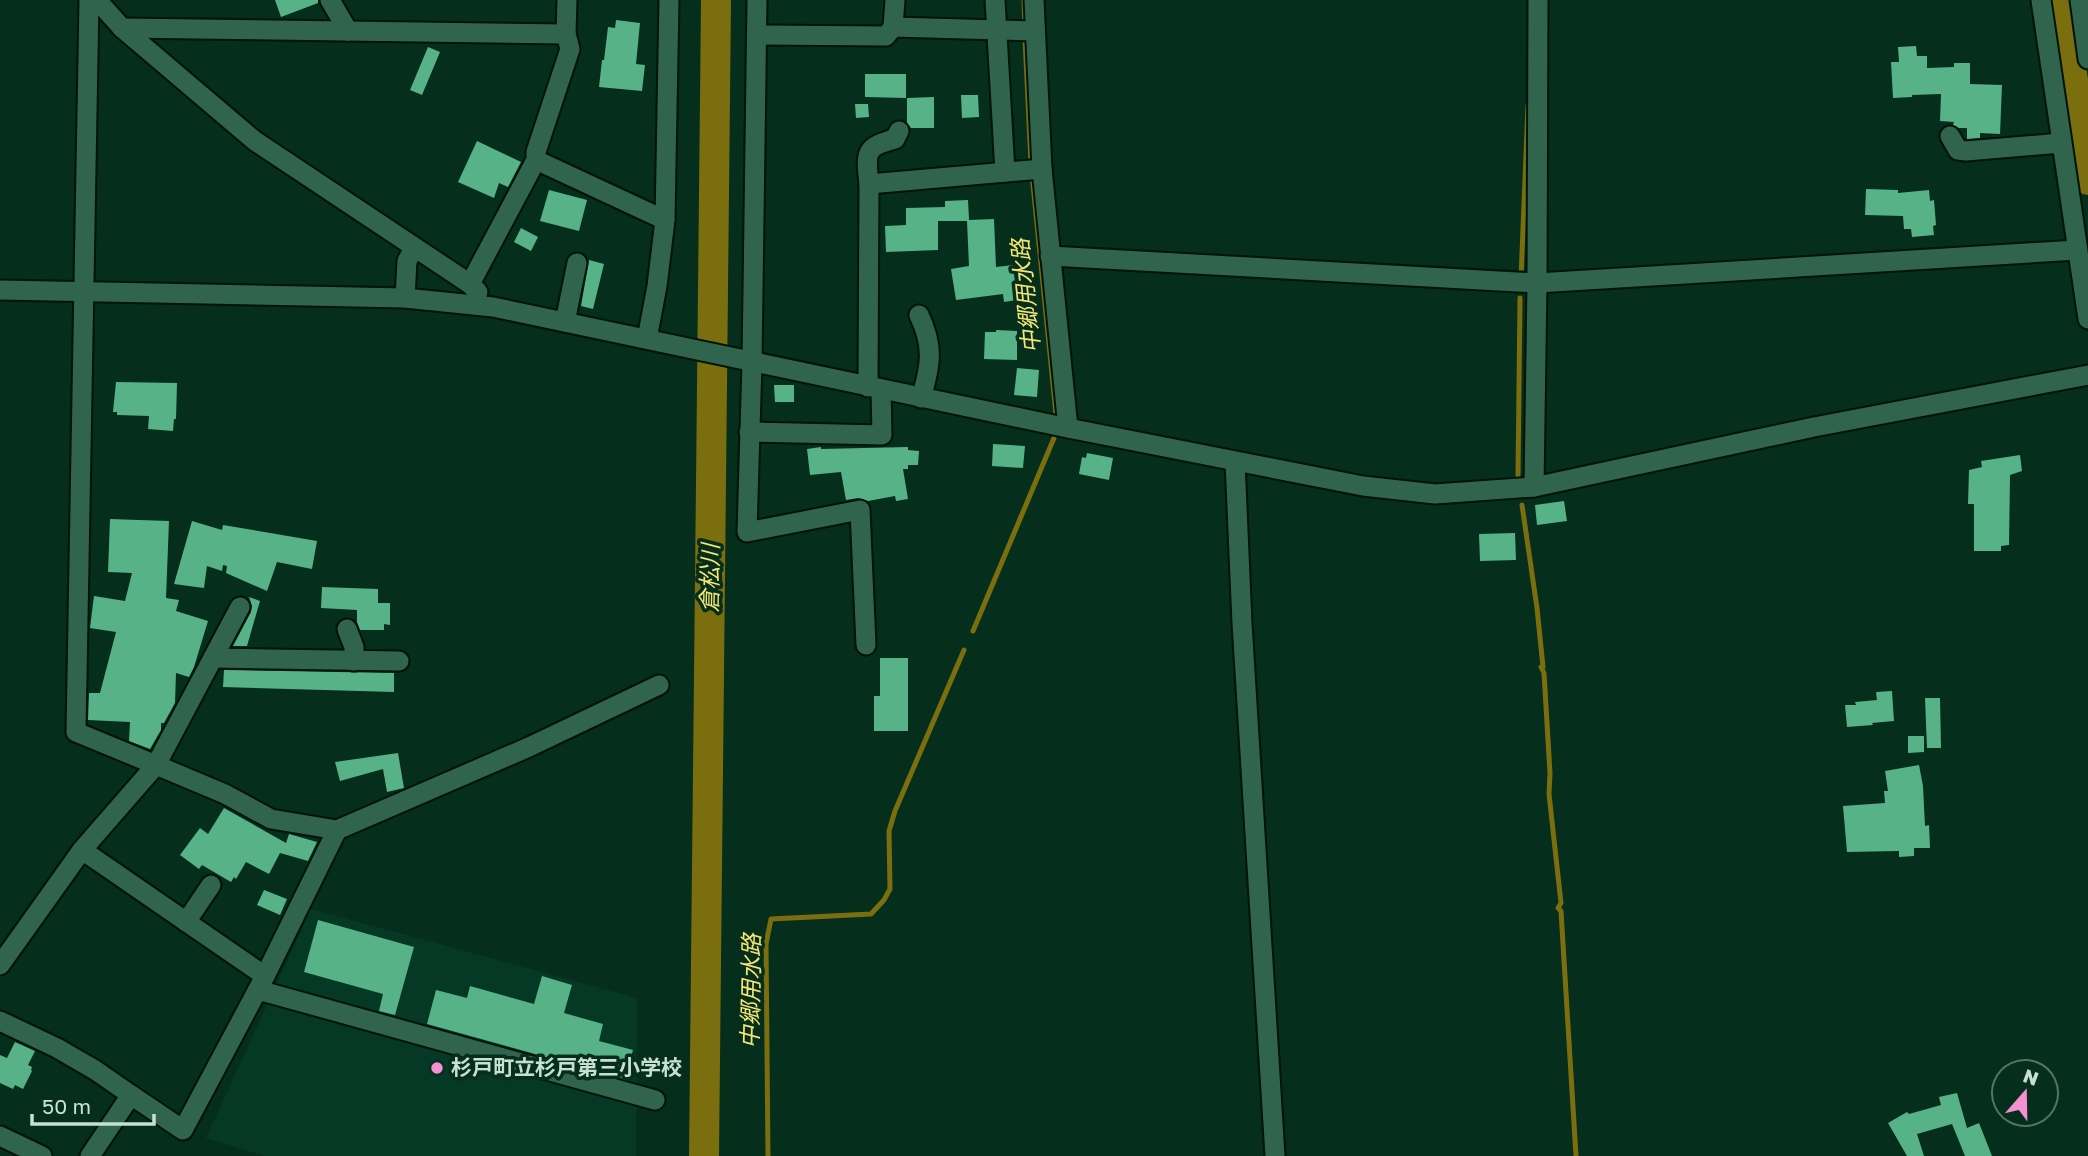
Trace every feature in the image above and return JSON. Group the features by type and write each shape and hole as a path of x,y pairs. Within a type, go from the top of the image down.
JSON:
{"street":[{"path":"89,0 76,732 225,794 271,819 338,830 528,747 659,685"},
{"path":"97,0 122,28 256,141 470,284 493,307"},
{"path":"330,0 348,31"},
{"path":"470,284 536,160 536,152 570,49 566,34 567,0"},
{"path":"647,339 657,286 668,0"},
{"path":"757,0 747,532 860,510 866,645"},
{"path":"758,35 886,36 894,27 895,0"},
{"path":"995,0 1005,172"},
{"path":"1034,0 1042,169 1069,428"},
{"path":"1534,487 1538,0"},
{"path":"2041,0 2088,319"},
{"path":"2080,0 2088,59"},
{"path":"894,27 1034,31"},
{"path":"122,28 566,34"},
{"path":"657,30 659,218"},
{"path":"749,432 882,435 874,388 867,162 869,153 879,142 895,139 899,131"},
{"path":"1950,136 1958,149 1966,151 2061,143"},
{"path":"536,160 659,218"},
{"path":"869,184 1042,169"},
{"path":"405,298 407,261 414,248"},
{"path":"1050,256 1537,283 2077,250"},
{"path":"565,322 577,263"},
{"path":"0,290 405,298 493,307 921,398 1235,461 1363,486 1435,494 1534,487 1814,427 2088,374"},
{"path":"919,315 927,330 930,348 929,371 921,398"},
{"path":"1235,461 1275,1156"},
{"path":"0,965 82,850 156,765 240,607"},
{"path":"347,629 354,647 354,661"},
{"path":"213,658 399,661"},
{"path":"0,1021 96,1070 183,1130 338,830"},
{"path":"82,850 186,922 261,983 655,1100"},
{"path":"186,922 211,885"},
{"path":"90,1156 131,1095"},
{"path":"0,1136 42,1156"}],"shaded area":[{"name":"杉戸町立杉戸第三小学校","path":"311,909 637,998 636,1156 264,1156 206,1138"}],"building":[{"path":"275,0 318,0 318,3 281,17"},
{"path":"616,20 640,23 636,64 645,65 642,91 599,87 608,27 615,28"},
{"path":"1916,46 1917,56 1927,56 1927,68 1954,67 1954,63 1970,63 1970,84 2002,85 2000,134 1980,133 1980,138 1967,139 1967,128 1959,128 1953,125 1954,122 1940,121 1941,94 1893,98 1891,62 1899,62 1898,47"},
{"path":"428,47 440,52 422,95 410,90"},
{"path":"865,74 906,74 906,98 865,97"},
{"path":"961,95 978,95 979,117 962,118"},
{"path":"934,97 934,128 911,128 907,123 907,98"},
{"path":"855,104 868,104 869,117 856,118"},
{"path":"477,141 521,162 508,187 499,183 494,198 458,182"},
{"path":"1866,189 1898,190 1898,193 1929,190 1930,201 1934,200 1934,235 1912,237 1911,229 1904,229 1903,216 1865,215"},
{"path":"549,190 587,200 579,231 540,221"},
{"path":"968,200 969,220 994,219 996,267 1013,265 1017,300 1004,302 1003,294 956,300 951,269 969,266 967,221 938,221 938,250 886,252 885,226 906,225 906,208 945,207 945,201"},
{"path":"521,228 538,237 531,251 514,242"},
{"path":"589,260 604,264 593,309 581,306"},
{"path":"1017,331 1017,360 984,359 985,332"},
{"path":"1017,368 1039,370 1037,397 1014,395"},
{"path":"116,382 177,383 173,431 148,429 149,416 117,415 117,412 113,412"},
{"path":"774,385 794,385 794,402 775,402"},
{"path":"993,444 1025,446 1023,468 992,466"},
{"path":"908,447 908,450 919,451 918,465 908,465 908,469 903,469 908,499 896,501 895,496 868,501 858,498 846,500 841,472 810,475 807,449"},
{"path":"1087,453 1113,458 1109,480 1079,474 1082,457 1086,458"},
{"path":"2020,455 2022,471 2010,475 2009,545 2001,546 2001,551 1974,551 1974,504 1968,504 1969,470 1982,467 1981,461"},
{"path":"1564,501 1567,521 1537,525 1535,505"},
{"path":"110,519 169,521 166,598 179,600 176,611 208,621 189,677 176,673 175,703 164,723 161,723 161,730 150,749 129,741 130,722 88,720 89,693 100,693 116,632 90,628 94,596 125,601 132,573 108,572"},
{"path":"192,521 222,530 223,525 317,541 312,569 277,562 267,591 226,573 227,566 223,565 222,571 207,566 204,588 174,584"},
{"path":"1515,533 1516,560 1480,561 1479,534"},
{"path":"322,587 378,589 378,603 390,603 390,625 384,624 384,630 360,630 357,610 321,608"},
{"path":"249,597 260,601 247,646 233,646 251,612"},
{"path":"880,658 908,658 908,731 874,731 874,696 880,696"},
{"path":"224,670 394,673 394,692 223,687"},
{"path":"1892,691 1894,721 1847,727 1845,705 1877,700 1876,692"},
{"path":"1925,698 1940,698 1941,748 1927,748"},
{"path":"1908,736 1924,736 1924,752 1908,753"},
{"path":"398,753 404,788 387,792 383,769 340,781 335,762"},
{"path":"1919,765 1930,848 1914,848 1914,856 1899,857 1899,851 1847,852 1843,806 1885,803 1884,791 1888,791 1885,771"},
{"path":"224,808 286,843 289,834 317,842 308,861 280,853 269,874 246,862 236,879 234,877 231,882 202,865 199,869 180,855 200,828 208,834"},
{"path":"264,890 287,899 280,915 257,905"},
{"path":"318,920 414,947 395,1015 379,1011 383,994 304,972"},
{"path":"542,976 572,985 564,1013 603,1024 599,1041 633,1050 625,1079 427,1024 436,990 467,998 470,986 534,1004"},
{"path":"15,1042 35,1051 28,1065 32,1067 32,1071 23,1089 15,1085 13,1089 0,1083 0,1055 7,1058"},
{"path":"1957,1093 1967,1128 1979,1123 1992,1156 1965,1156 1952,1124 1917,1134 1924,1156 1907,1156 1888,1123 1907,1112 1909,1114 1941,1105 1939,1097"}],"waterway":[{"name":"倉松川","path":"704,1156 716,0"},
{"name":"中郷用水路","path":"1024,0 1025,26"},
{"path":"2061,0 2088,180"},
{"name":"中郷用水路","path":"1025,38 1031,163"},
{"path":"1521,278 1528,106"},
{"name":"中郷用水路","path":"1032,174 1056,414"},
{"path":"1518,475 1520,298"},
{"name":"中郷用水路","path":"973,631 1054,438"},
{"path":"1522,505 1537,608 1541,667 1544,673 1549,794 1561,903 1558,908 1561,911 1576,1156"},
{"name":"中郷用水路","path":"768,1156 766,944 771,919 871,914 884,900 890,889 889,831 895,811 964,650"}],"place":[{"name":"杉戸町立杉戸第三小学校","path":"437,1068"}]}
